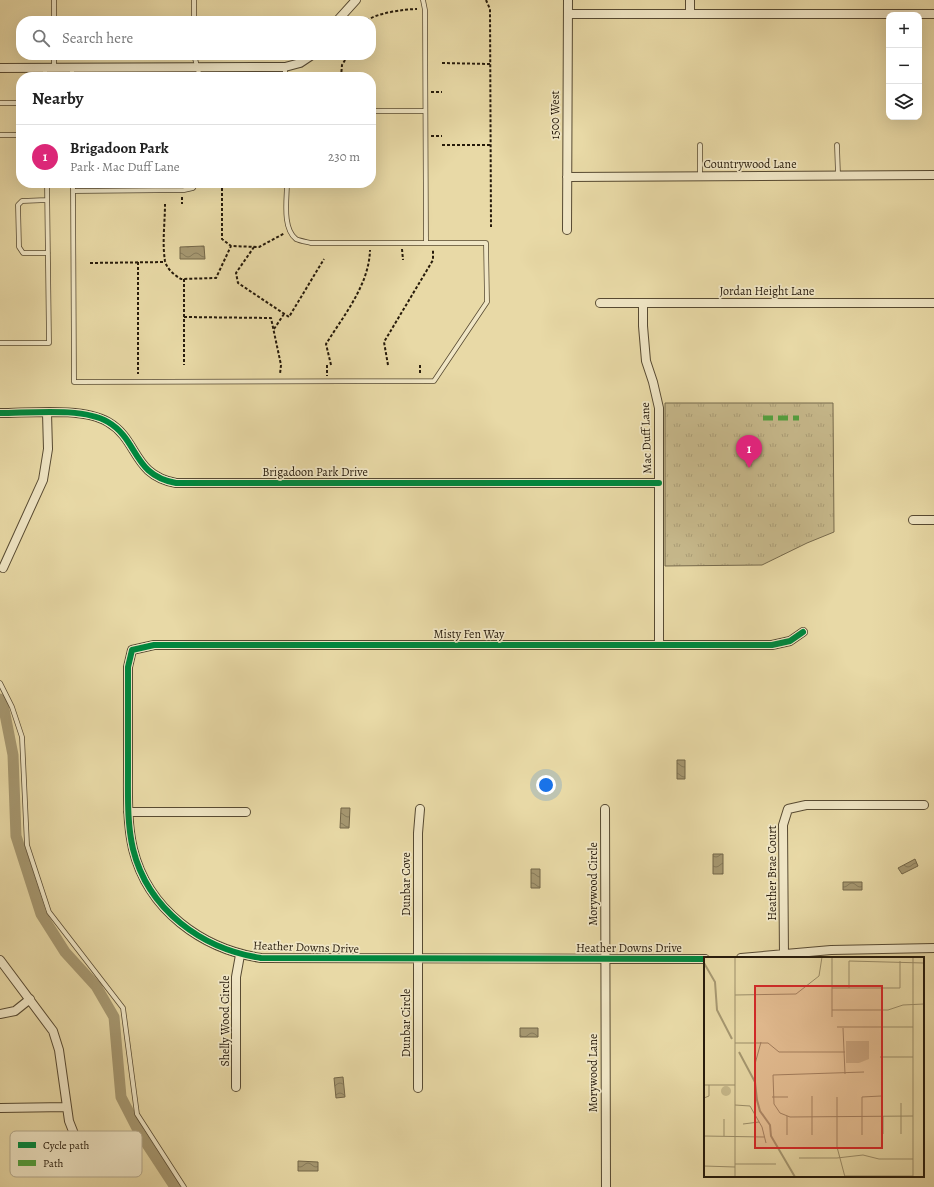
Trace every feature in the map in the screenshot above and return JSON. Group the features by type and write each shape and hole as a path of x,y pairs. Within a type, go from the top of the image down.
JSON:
{"street":[{"path":"342,16 356,0"},
{"name":"1500 West","path":"567,230 568,0"},
{"path":"690,0 690,14"},
{"path":"568,14 934,14"},
{"path":"0,68 285,67 300,63 304,60"},
{"name":"Countrywood Lane","path":"567,177 934,175"},
{"name":"Jordan Height Lane","path":"600,303 934,303"},
{"name":"Mac Duff Lane","path":"643,303 646,361 659,408 659,646"},
{"name":"Brigadoon Park Drive","path":"0,413 78,413 97,416 110,423 121,434 152,475 162,481 176,483 659,483"},
{"path":"3,568 43,480 48,449 47,413"},
{"path":"913,520 934,520"},
{"name":"Misty Fen Way","path":"132,650 154,645 772,646 790,641 803,632"},
{"name":"Heather Downs Drive","path":"132,650 128,667 128,812 130,832 138,865 145,880 163,906 188,929 220,948 240,955 284,959 704,959"},
{"name":"Heather Brae Court","path":"784,956 784,825 788,809 806,805 924,805"},
{"name":"Dunbar Cove","path":"418,959 418,833 420,809"},
{"name":"Morywood Circle","path":"605,809 605,959"},
{"path":"128,812 246,812"},
{"path":"762,957 784,956 838,949 934,948"},
{"name":"Shelly Wood Circle","path":"236,1087 236,977 240,955"},
{"name":"Dunbar Circle","path":"418,959 418,1088"},
{"name":"Morywood Lane","path":"605,959 606,1187"},
{"path":"0,960 48,1023 57,1040 72,1131"},
{"path":"0,1014 15,1011 30,999"},
{"path":"0,1108 67,1107"}],"lane":[{"path":"54,0 54,16"},
{"path":"194,0 194,16"},
{"path":"423,0 425,10 426,243"},
{"path":"48,72 52,60"},
{"path":"195,60 198,72"},
{"path":"285,67 285,72"},
{"path":"0,103 16,103"},
{"path":"376,111 425,111"},
{"path":"0,135 16,134"},
{"path":"700,145 700,176"},
{"path":"837,145 838,175"},
{"path":"0,343 48,343 47,188"},
{"path":"193,188 184,190 73,191 74,382 434,381 487,302 486,243 311,243 297,239 289,230 287,218 287,188"},
{"path":"47,200 22,201 18,205 19,247 23,253 48,253"},
{"path":"0,683 12,707 22,737 27,845 49,912 123,1008 137,1114 184,1187"}],"path":[{"path":"486,0 490,9 491,227"},
{"path":"375,16 409,9"},
{"path":"341,72 342,65 345,60"},
{"path":"442,63 490,64"},
{"path":"442,145 490,145"},
{"path":"222,188 222,239 231,246 259,247 289,230"},
{"path":"165,204 165,262 170,271 184,279 216,278 231,246"},
{"path":"254,247 236,273 238,283 289,317 324,259"},
{"path":"331,365 326,344 364,281 370,260"},
{"path":"388,365 384,342 433,260"},
{"path":"138,262 138,382"},
{"path":"90,263 165,262"},
{"path":"184,279 184,365"},
{"path":"274,330 284,314"},
{"path":"184,317 271,318 280,365 280,381"}],"green space":[{"path":"665,403 833,403 834,532 807,543 762,565 665,566"}],"water":[{"path":"204,246 205,259 180,259 180,247"},
{"path":"677,760 685,760 685,779 677,779"},
{"path":"341,808 350,808 349,828 340,828"},
{"path":"713,854 723,854 723,874 713,874"},
{"path":"915,859 918,866 902,874 898,868"},
{"path":"531,869 540,869 540,888 531,888"},
{"path":"843,882 862,882 862,890 843,890"},
{"path":"520,1028 538,1028 538,1037 520,1037"},
{"path":"343,1077 345,1097 336,1098 334,1078"},
{"path":"298,1161 318,1162 318,1171 298,1171"}],"waterway":[{"path":"0,699 3,704 13,755 16,836 41,914 65,952 96,986 114,1017 121,1097 138,1131"},
{"path":"142,1137 175,1187"}],"marked path":[{"path":"763,418 799,418"}],"cycle path":[{"path":"0,413 56,412 85,414 97,417 118,429 126,438 143,465 151,473 162,479 176,483 659,483"},
{"path":"704,959 261,958 218,946 199,936 180,923 165,908 151,890 140,871 133,849 129,820 128,790 128,667 132,650 154,645 772,645 790,641 803,632"}],"place":[{"name":"Brigadoon Park","path":"749,468"}]}
